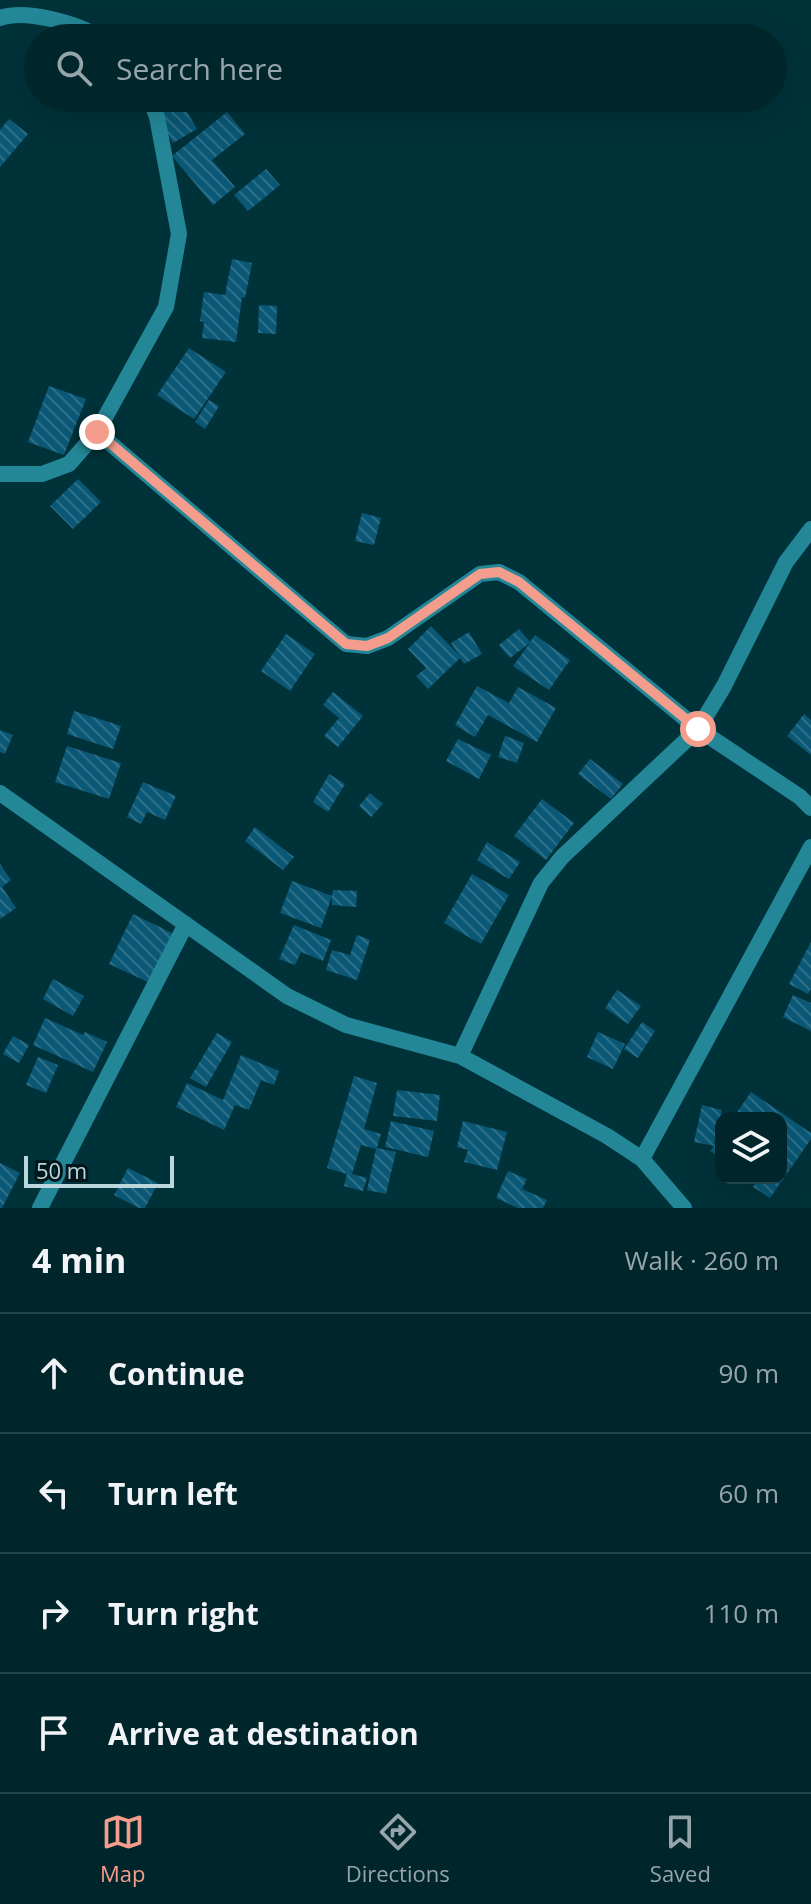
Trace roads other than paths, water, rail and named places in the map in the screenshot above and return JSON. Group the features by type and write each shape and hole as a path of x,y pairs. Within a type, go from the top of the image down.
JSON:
{"street":[{"path":"0,18 9,14 67,24"},
{"path":"0,474 42,474 69,464 97,432 166,307 179,234 155,112"},
{"path":"97,432 346,644 367,646 388,638 480,574 499,572 519,582 698,729 800,797 811,808"},
{"path":"460,1056 541,883 562,857 698,729 724,686 786,562 811,529"},
{"path":"0,793 287,996 346,1025 460,1056 607,1136 642,1159 684,1208"},
{"path":"642,1159 811,847"},
{"path":"40,1208 186,924"}]}
